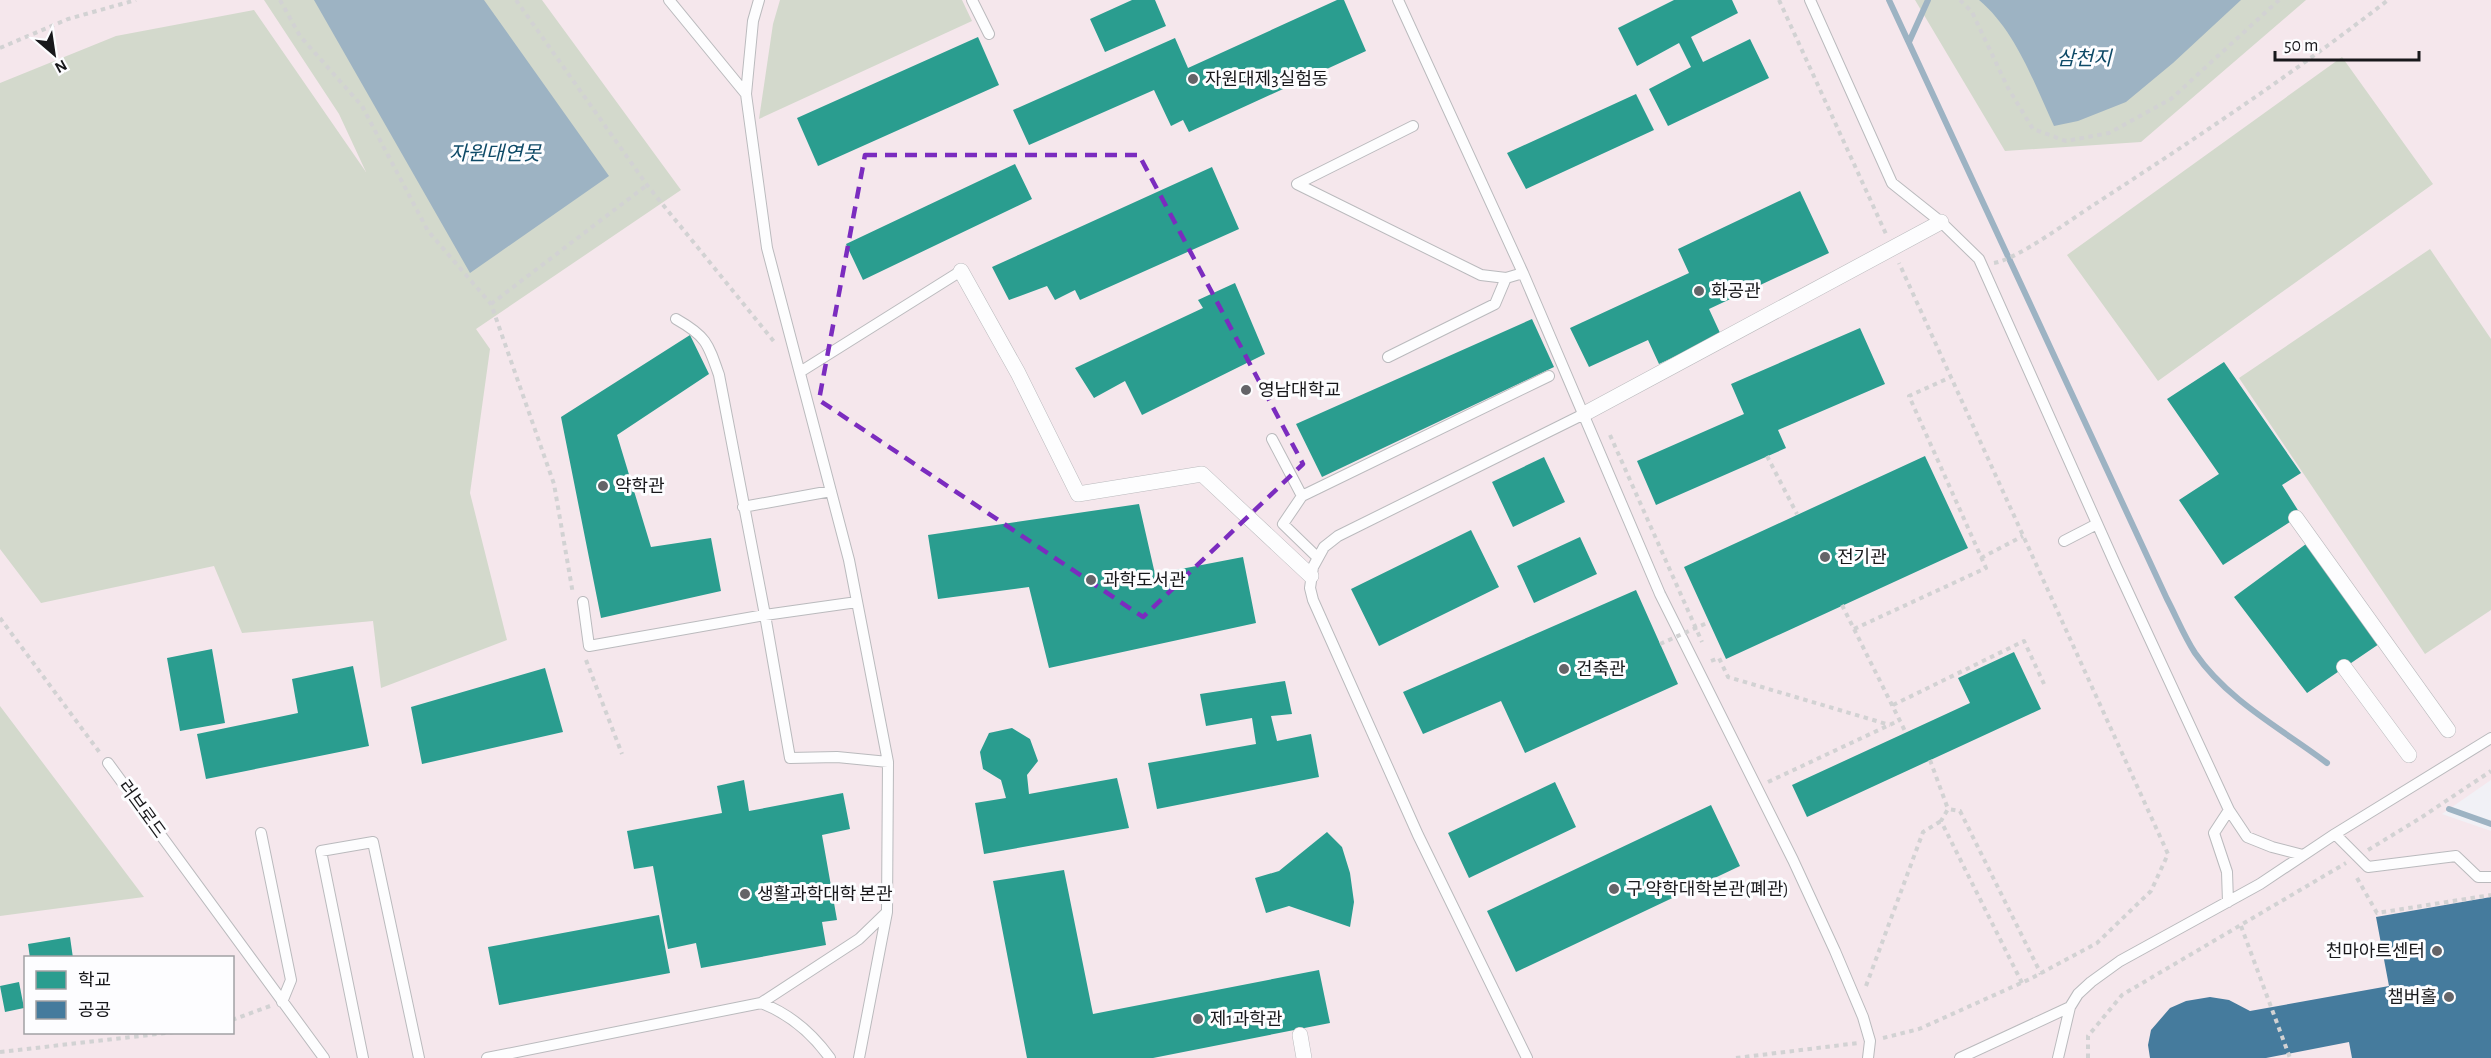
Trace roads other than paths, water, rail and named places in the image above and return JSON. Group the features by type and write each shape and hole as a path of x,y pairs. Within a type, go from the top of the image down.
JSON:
{"street":[{"path":"1591,411 1941,222"},
{"path":"961,271 1018,373 1078,494 1202,474 1311,576"},
{"path":"2296,519 2448,730"},
{"path":"2344,667 2409,755"},
{"path":"1300,1035 1304,1058"}],"lane":[{"path":"669,0 746,94"},
{"path":"759,0 753,21 746,94 767,248 831,491 857,602 888,762 887,912 859,1058"},
{"path":"972,0 989,34"},
{"path":"1398,0 1523,273 1591,411 1660,594 1793,860 1855,996 1870,1041 1868,1058"},
{"path":"1810,0 1892,183 1941,222 1979,259 2097,524 2229,810 2247,837 2303,855"},
{"path":"1413,126 1297,184 1481,275 1506,278 1523,273"},
{"path":"800,372 961,271"},
{"path":"1388,357 1495,304 1506,278"},
{"path":"676,319 697,332 710,350 719,375 790,758 837,757 888,762"},
{"path":"1317,557 1283,524 1302,496 1549,376"},
{"path":"1527,1058 1418,835 1313,600 1311,576 1317,557 1338,536 1591,411"},
{"path":"1272,439 1302,496"},
{"path":"743,507 831,491"},
{"path":"2064,541 2097,524"},
{"path":"578,600 589,646 765,615 857,602"},
{"path":"2058,1058 2070,1007 2078,994 2120,961 2260,884 2335,834 2491,738"},
{"name":"러브로드","path":"108,763 324,1058"},
{"path":"2228,902 2227,872 2214,833 2229,810"},
{"path":"261,832 291,980 282,1002"},
{"path":"2335,834 2368,867 2456,856 2478,877 2491,877"},
{"path":"363,1058 321,850 373,842 419,1058"},
{"path":"487,1058 761,1003 859,939 887,912"},
{"path":"761,1003 782,1011 800,1025 830,1058"},
{"path":"1960,1058 2070,1007"}],"water":[{"name":"자원대연못","path":"314,0 484,0 609,176 470,273"},
{"name":"삼천지","path":"1979,0 2241,0 2173,63 2126,102 2078,121 2054,126 2014,42 2004,27"}],"waterway":[{"path":"1889,0 2167,599 2195,653 2208,670 2239,700 2327,763"},
{"path":"1909,42 1928,0"},
{"path":"2449,809 2491,824"}],"place":[{"name":"자원대제3실험동","path":"1193,79"},
{"name":"화공관","path":"1699,291"},
{"name":"영남대학교","path":"1246,390"},
{"name":"약학관","path":"603,486"},
{"name":"전기관","path":"1825,557"},
{"name":"과학도서관","path":"1091,580"},
{"name":"건축관","path":"1564,669"},
{"name":"구 약학대학본관(폐관)","path":"1614,889"},
{"name":"생활과학대학 본관","path":"745,894"},
{"name":"천마아트센터","path":"2437,951"},
{"name":"챔버홀","path":"2449,997"},
{"name":"제1과학관","path":"1198,1019"}]}
